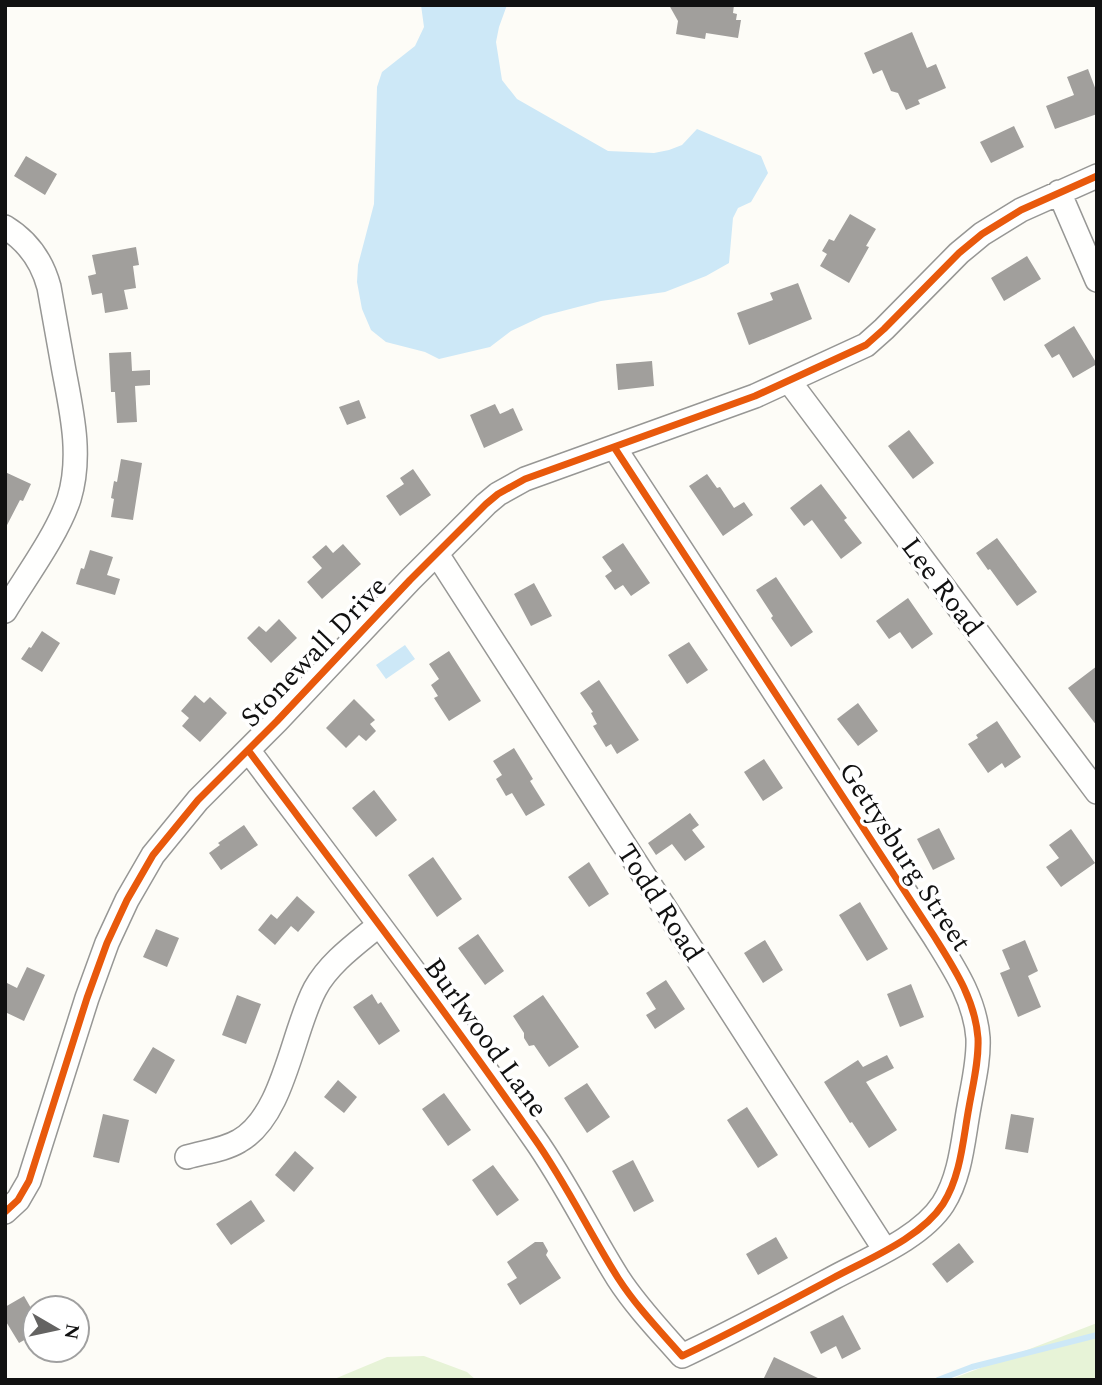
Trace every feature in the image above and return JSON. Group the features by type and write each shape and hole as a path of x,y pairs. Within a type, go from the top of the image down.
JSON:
{"street":[{"name":"Stonewall Drive","path":"5,1213 22,1195 29,1181 107,943 127,900 153,855 198,800 486,505 513,485 543,472 755,396 852,352 873,340 982,233 1021,210 1097,176"},
{"path":"1059,192 1097,281"},
{"path":"5,227 20,236 46,274 75,437 72,486 68,500 5,611"},
{"name":"Lee Road","path":"789,381 1097,792"},
{"name":"Gettysburg Street","path":"614,447 934,936 957,974 972,1010 978,1039 976,1068 960,1156 944,1202 926,1224 885,1250 682,1356"},
{"name":"Todd Road","path":"436,554 885,1250"},
{"name":"Burlwood Lane","path":"248,750 536,1139 621,1282 682,1356"},
{"path":"187,1157 233,1144 256,1128 278,1090 318,983 329,968 379,925"}],"green space":[{"path":"1097,1323 1097,1380 949,1380"},
{"path":"424,1356 467,1372 476,1380 332,1380 387,1357"}],"water":[{"path":"421,5 507,5 496,42 502,80 517,99 608,151 654,153 669,150 682,145 697,129 761,156 768,173 751,202 738,208 733,218 729,263 706,276 665,292 601,301 543,316 511,331 490,347 439,359 425,352 386,342 371,330 362,309 357,282 358,265 374,204 377,87 382,72 415,46 424,27"},
{"path":"405,645 415,659 386,679 376,665"}],"building":[{"path":"669,5 734,5 736,20 741,20 738,38 706,33 705,39 676,34 678,21"},
{"path":"912,32 927,68 936,64 946,88 918,100 920,104 906,110 898,93 891,91 882,70 873,74 864,53"},
{"path":"1088,69 1097,93 1097,114 1055,129 1046,106 1074,95 1067,77"},
{"path":"1014,126 1024,147 991,163 980,142"},
{"path":"26,156 57,174 45,195 14,176"},
{"path":"850,214 876,229 849,283 820,266 827,254 822,251 829,239 834,241"},
{"path":"136,247 139,265 133,266 136,288 124,290 128,309 105,313 102,293 92,295 88,276 96,274 92,255"},
{"path":"1027,256 1041,279 1004,301 991,278"},
{"path":"798,283 812,319 749,345 737,313 773,300 770,293"},
{"path":"1074,326 1097,364 1073,378 1059,354 1052,358 1044,345"},
{"path":"131,352 132,371 150,370 150,385 135,386 137,422 117,423 115,392 111,392 109,353"},
{"path":"652,361 654,386 618,390 616,364"},
{"path":"359,400 366,418 347,425 339,407"},
{"path":"495,404 500,414 513,408 523,430 484,448 470,415"},
{"path":"909,430 934,463 913,479 888,446"},
{"path":"121,459 142,463 133,520 111,517 114,499 111,498"},
{"path":"413,469 431,495 400,516 386,496 404,484 400,478"},
{"path":"5,472 31,484 5,529"},
{"path":"707,474 734,508 744,502 753,515 723,536 689,486"},
{"path":"821,484 862,543 841,559 812,520 804,526 790,508"},
{"path":"997,538 1037,592 1017,606 976,553"},
{"path":"623,543 650,583 631,596 623,585 615,590 605,576 612,571 602,557"},
{"path":"343,544 361,564 322,599 307,582 322,568 312,557 326,545 333,553"},
{"path":"90,550 113,557 107,575 120,579 115,595 76,584"},
{"path":"776,577 813,632 791,647 756,590"},
{"path":"534,583 552,616 531,626 514,594"},
{"path":"908,598 933,634 912,649 900,632 889,639 876,621"},
{"path":"279,619 297,638 271,663 247,638 259,626 266,632"},
{"path":"42,631 60,643 42,672 21,659"},
{"path":"689,642 708,670 687,684 668,655"},
{"path":"449,651 481,701 449,721 434,698 438,696 431,685 439,679 429,664"},
{"path":"1097,666 1097,726 1068,688"},
{"path":"599,680 639,740 617,754 611,744 606,747 593,726 597,724 591,713 593,712 580,693"},
{"path":"195,695 204,703 210,697 227,713 200,742 182,726 189,718 181,711"},
{"path":"354,699 375,720 370,724 376,731 366,741 359,735 346,748 326,728"},
{"path":"858,703 878,731 858,746 837,719"},
{"path":"997,721 1021,757 1005,768 1002,763 988,773 968,744"},
{"path":"514,748 545,805 526,816 512,793 506,796 496,779 502,775 493,761"},
{"path":"764,759 783,788 763,801 744,772"},
{"path":"374,790 397,820 376,837 352,808"},
{"path":"690,813 699,825 692,830 705,847 685,861 672,844 656,855 648,843"},
{"path":"244,825 258,845 221,870 209,853 220,845 218,843"},
{"path":"939,828 955,859 933,870 917,839"},
{"path":"1071,829 1095,863 1061,887 1046,867 1059,858 1049,845"},
{"path":"433,857 462,899 437,917 408,875"},
{"path":"589,862 609,894 589,907 568,877"},
{"path":"297,896 315,912 298,932 291,926 275,945 258,930 271,914 277,919"},
{"path":"860,902 888,949 867,961 839,915"},
{"path":"156,929 179,938 167,967 143,957"},
{"path":"478,934 504,971 485,985 458,948"},
{"path":"765,940 783,970 763,983 744,953"},
{"path":"1025,940 1038,971 1028,976 1041,1007 1018,1017 1000,973 1010,969 1002,950"},
{"path":"27,967 45,975 24,1021 5,1012 5,982 17,988"},
{"path":"666,980 685,1009 655,1029 646,1015 656,1009 646,993"},
{"path":"911,984 924,1017 900,1027 887,994"},
{"path":"372,994 378,1004 381,1002 400,1031 379,1045 353,1007"},
{"path":"237,995 261,1004 246,1044 222,1035"},
{"path":"543,995 579,1047 549,1067 534,1045 529,1046 513,1016"},
{"path":"153,1047 175,1060 156,1094 133,1080"},
{"path":"887,1055 894,1068 866,1082 897,1130 869,1148 824,1082 858,1060 863,1067"},
{"path":"338,1080 357,1097 344,1113 324,1097"},
{"path":"587,1083 610,1117 587,1133 564,1098"},
{"path":"444,1093 471,1130 448,1146 422,1109"},
{"path":"747,1107 778,1155 758,1168 727,1120"},
{"path":"103,1114 129,1120 119,1163 93,1157"},
{"path":"1011,1114 1034,1118 1028,1153 1005,1149"},
{"path":"295,1151 314,1168 294,1192 275,1175"},
{"path":"633,1160 654,1201 634,1212 612,1171"},
{"path":"493,1165 519,1200 497,1216 472,1180"},
{"path":"251,1200 265,1221 231,1245 216,1224"},
{"path":"776,1237 788,1258 758,1275 746,1254"},
{"path":"535,1242 543,1242 548,1251 546,1255 561,1278 520,1305 507,1284 517,1278 507,1262"},
{"path":"959,1243 974,1262 947,1283 932,1264"},
{"path":"21,1298 19,1343 5,1320 5,1307"},
{"path":"843,1315 861,1349 842,1359 836,1346 821,1354 810,1332"},
{"path":"774,1357 822,1380 763,1380"}],"waterway":[{"path":"938,1380 972,1367 1097,1335"}],"cycle path":[{"path":"5,1212 18,1200 29,1181 107,943 127,900 153,855 198,800 486,504 525,479 755,396 866,345 959,253 982,234 1021,210 1097,176"},
{"path":"248,750 393,943 534,1138 625,1288 682,1356 877,1255 921,1227 943,1204 954,1182 960,1157 978,1047 976,1024 968,997 934,936 614,447"}]}
